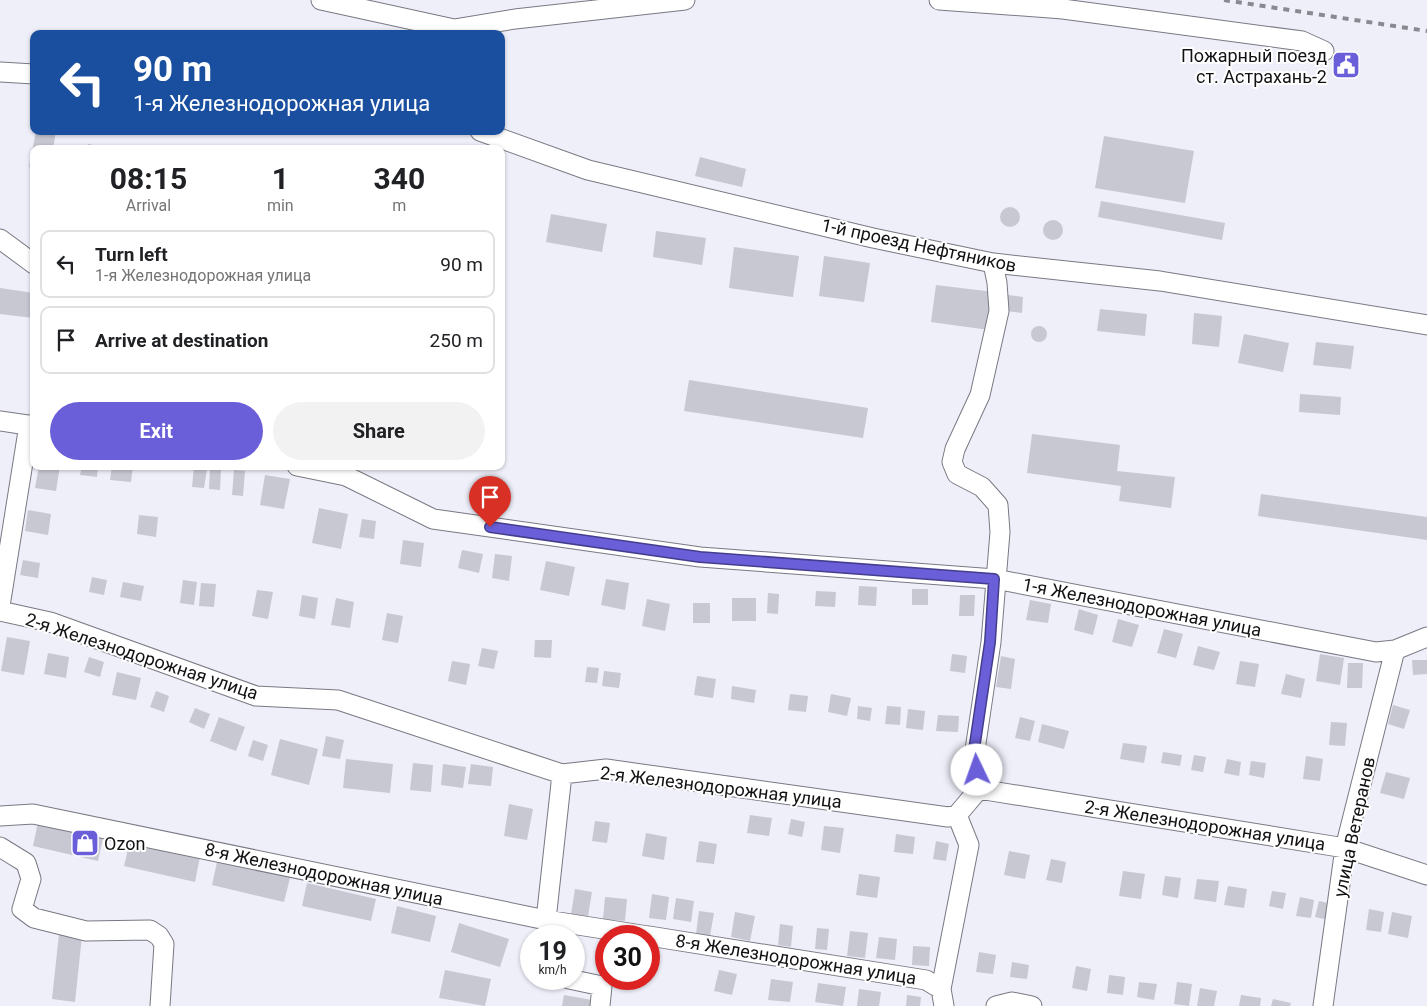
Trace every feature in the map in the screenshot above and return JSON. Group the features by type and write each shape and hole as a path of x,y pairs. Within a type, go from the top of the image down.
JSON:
{"street":[{"path":"321,0 454,29 515,19 685,0"},
{"path":"939,0 1063,9 1302,41 1324,51"},
{"path":"0,72 30,74"},
{"name":"1-й проезд Нефтяников","path":"491,135 588,170 872,238 993,263 1160,281 1427,325"},
{"path":"0,239 30,261"},
{"path":"943,997 968,845 957,815 979,789 974,750 990,642 994,579 1000,532 998,505 982,487 957,474 952,462 955,449 980,396 999,312 993,263"},
{"path":"0,421 30,425"},
{"path":"0,606 30,431"},
{"name":"1-я Железнодорожная улица","path":"317,470 346,476 433,519 700,557 994,579 1376,652 1395,650 1427,637"},
{"name":"2-я Железнодорожная улица","path":"0,611 50,622 256,696 338,700 562,774 606,769 948,817 957,815"},
{"name":"улица Ветеранов","path":"1323,1006 1345,848 1395,650"},
{"path":"551,925 562,774"},
{"name":"2-я Железнодорожная улица","path":"979,789 1345,848 1427,876"},
{"name":"8-я Железнодорожная улица","path":"0,816 33,814 546,925"},
{"path":"0,847 26,863 31,880 22,909 34,918 86,931 150,930 159,936 164,944 160,1006"},
{"name":"8-я Железнодорожная улица","path":"660,938 926,980 943,997"},
{"path":"585,982 602,986 600,1006"},
{"path":"996,1006 1012,1002 1032,1006"}],"building":[{"path":"35,135 55,135 54,145 33,145"},
{"path":"1104,136 1194,151 1185,203 1095,188"},
{"path":"700,157 746,169 742,187 695,176"},
{"path":"1101,201 1225,223 1222,240 1098,217"},
{"path":"1010,207 1017,210 1020,217 1017,224 1010,227 1003,224 1000,217 1003,210"},
{"path":"551,214 607,224 602,252 546,242"},
{"path":"1053,220 1060,223 1063,230 1060,237 1053,240 1046,237 1043,230 1046,223"},
{"path":"656,231 706,238 702,265 653,257"},
{"path":"734,247 799,256 793,297 729,288"},
{"path":"824,256 870,263 864,302 819,296"},
{"path":"936,285 994,292 989,330 931,322"},
{"path":"0,288 30,292 30,318 0,314"},
{"path":"1008,295 1023,297 1022,313 1007,311"},
{"path":"1100,309 1147,314 1145,336 1097,331"},
{"path":"1194,313 1222,316 1219,347 1192,344"},
{"path":"1039,326 1047,334 1039,342 1031,334"},
{"path":"1244,334 1289,343 1283,372 1238,363"},
{"path":"1316,342 1354,346 1351,369 1313,365"},
{"path":"689,380 868,408 863,438 684,411"},
{"path":"1300,394 1341,397 1340,415 1299,412"},
{"path":"1032,434 1120,445 1117,471 1175,477 1171,508 1119,501 1121,486 1027,473"},
{"path":"38,470 59,470 56,491 35,488"},
{"path":"81,470 98,470 97,477 80,475"},
{"path":"111,470 132,470 131,482 110,480"},
{"path":"194,470 207,470 204,488 192,487"},
{"path":"210,470 221,470 220,490 209,489"},
{"path":"234,470 245,471 243,496 232,495"},
{"path":"265,475 290,479 284,509 260,505"},
{"path":"1261,494 1427,517 1427,540 1258,516"},
{"path":"319,508 348,514 341,549 312,543"},
{"path":"28,510 51,514 48,535 25,531"},
{"path":"139,515 158,517 156,537 137,534"},
{"path":"362,519 376,521 374,539 359,537"},
{"path":"403,540 424,543 421,567 400,564"},
{"path":"462,550 483,554 479,573 458,568"},
{"path":"495,554 512,556 509,581 492,578"},
{"path":"23,560 40,563 38,578 20,575"},
{"path":"546,561 575,567 569,596 540,590"},
{"path":"92,577 107,580 104,595 89,592"},
{"path":"606,579 629,583 625,610 601,605"},
{"path":"183,580 197,582 194,605 180,603"},
{"path":"123,582 144,586 141,601 120,597"},
{"path":"201,583 216,584 214,607 199,606"},
{"path":"859,586 877,587 876,606 858,605"},
{"path":"912,589 928,589 928,605 912,605"},
{"path":"257,590 273,592 268,619 252,616"},
{"path":"816,591 836,592 835,607 815,606"},
{"path":"768,593 779,594 778,614 767,613"},
{"path":"302,595 318,598 315,619 299,616"},
{"path":"960,595 975,595 974,616 959,616"},
{"path":"336,598 354,602 350,628 331,625"},
{"path":"732,598 756,598 756,621 732,621"},
{"path":"647,599 670,604 665,631 642,626"},
{"path":"1030,600 1051,604 1048,623 1026,620"},
{"path":"693,603 710,603 710,623 693,623"},
{"path":"1079,609 1098,615 1093,635 1074,630"},
{"path":"387,613 403,616 398,643 382,640"},
{"path":"1118,619 1139,625 1132,647 1112,642"},
{"path":"1164,629 1183,634 1176,658 1157,653"},
{"path":"7,637 30,641 24,675 1,671"},
{"path":"535,640 552,640 551,658 534,657"},
{"path":"1198,646 1220,652 1214,670 1193,665"},
{"path":"482,648 498,651 494,669 478,666"},
{"path":"48,653 69,657 66,678 44,674"},
{"path":"952,654 967,656 965,673 950,671"},
{"path":"1320,654 1344,658 1340,685 1316,681"},
{"path":"1001,656 1015,659 1011,689 996,687"},
{"path":"89,657 104,662 100,677 84,672"},
{"path":"1412,660 1427,660 1427,674 1413,675"},
{"path":"452,661 470,664 466,685 448,681"},
{"path":"1240,661 1259,664 1255,687 1236,684"},
{"path":"1348,663 1363,663 1362,688 1347,688"},
{"path":"587,667 599,668 597,683 585,682"},
{"path":"604,671 621,673 619,688 602,686"},
{"path":"117,672 141,678 136,700 112,695"},
{"path":"1286,674 1305,679 1301,698 1281,694"},
{"path":"697,676 716,679 713,698 694,695"},
{"path":"732,686 756,690 754,703 731,699"},
{"path":"156,691 169,696 164,712 150,707"},
{"path":"790,694 808,696 806,712 788,710"},
{"path":"831,694 851,698 847,716 828,712"},
{"path":"1393,705 1410,710 1404,729 1388,724"},
{"path":"858,706 872,708 870,721 857,719"},
{"path":"887,706 901,707 900,725 885,724"},
{"path":"195,708 210,714 204,729 189,722"},
{"path":"908,709 925,711 923,730 906,728"},
{"path":"938,715 959,716 958,732 936,731"},
{"path":"219,717 245,727 236,751 210,741"},
{"path":"1020,717 1035,721 1030,741 1015,738"},
{"path":"1331,722 1347,723 1345,746 1329,745"},
{"path":"1042,724 1069,731 1064,749 1038,742"},
{"path":"326,736 344,740 340,759 322,756"},
{"path":"280,739 318,749 309,785 271,775"},
{"path":"253,740 268,745 263,761 248,756"},
{"path":"1123,743 1147,746 1144,763 1120,759"},
{"path":"1163,752 1182,755 1180,766 1161,763"},
{"path":"1194,755 1206,757 1203,772 1191,770"},
{"path":"1306,756 1323,759 1320,781 1303,779"},
{"path":"346,759 393,764 390,793 343,788"},
{"path":"1227,759 1241,762 1239,776 1224,773"},
{"path":"1251,761 1266,763 1264,778 1249,775"},
{"path":"413,763 433,765 431,792 410,790"},
{"path":"443,764 466,767 463,788 441,785"},
{"path":"471,764 493,767 491,786 468,784"},
{"path":"1386,772 1410,778 1404,799 1380,793"},
{"path":"509,804 533,809 527,840 504,836"},
{"path":"750,815 772,818 769,836 747,833"},
{"path":"791,819 805,822 802,837 788,834"},
{"path":"595,821 610,823 607,843 592,841"},
{"path":"38,822 103,838 98,861 33,846"},
{"path":"824,826 844,828 840,853 821,850"},
{"path":"646,833 667,837 664,860 642,856"},
{"path":"896,834 915,837 913,854 894,852"},
{"path":"130,841 200,857 195,882 124,866"},
{"path":"699,841 717,844 714,864 696,862"},
{"path":"936,841 949,844 946,861 933,859"},
{"path":"1009,851 1030,855 1025,879 1004,875"},
{"path":"1051,859 1066,862 1062,883 1046,880"},
{"path":"217,862 290,878 284,902 212,885"},
{"path":"1123,871 1145,874 1141,899 1119,896"},
{"path":"859,874 880,877 877,898 856,895"},
{"path":"1165,876 1181,878 1178,898 1162,895"},
{"path":"1197,879 1219,881 1216,902 1194,899"},
{"path":"307,883 376,899 371,921 302,906"},
{"path":"1228,886 1247,889 1244,908 1224,905"},
{"path":"575,889 592,892 588,916 571,914"},
{"path":"1272,891 1286,893 1283,909 1269,906"},
{"path":"652,894 669,897 666,920 649,918"},
{"path":"605,897 627,899 625,921 603,919"},
{"path":"1300,897 1314,900 1311,918 1296,916"},
{"path":"676,898 694,901 691,922 673,919"},
{"path":"1319,901 1333,904 1329,920 1315,917"},
{"path":"397,906 436,916 430,942 391,933"},
{"path":"1369,909 1384,912 1381,932 1366,930"},
{"path":"699,911 714,913 710,936 696,934"},
{"path":"735,912 755,916 750,941 731,937"},
{"path":"1392,912 1412,916 1408,938 1388,934"},
{"path":"459,923 509,939 500,967 451,952"},
{"path":"780,924 793,926 791,947 778,945"},
{"path":"817,928 829,929 827,950 815,949"},
{"path":"850,931 868,933 865,958 847,956"},
{"path":"59,934 82,936 75,1002 52,999"},
{"path":"879,937 897,939 895,960 876,958"},
{"path":"913,946 930,947 929,966 912,965"},
{"path":"979,952 996,955 993,974 976,972"},
{"path":"1012,962 1029,965 1027,979 1010,977"},
{"path":"1076,966 1091,969 1087,991 1072,988"},
{"path":"445,970 491,979 485,1006 439,998"},
{"path":"719,970 737,974 732,995 714,991"},
{"path":"1109,975 1125,977 1123,995 1107,993"},
{"path":"771,979 793,982 790,1002 768,1000"},
{"path":"1139,982 1157,984 1154,1000 1137,997"},
{"path":"1177,982 1192,984 1189,1006 1174,1004"},
{"path":"818,983 846,987 843,1006 815,1002"},
{"path":"1200,988 1217,991 1214,1006 1197,1006"},
{"path":"859,989 881,992 879,1006 857,1006"},
{"path":"564,995 592,1000 591,1006 562,1006"},
{"path":"907,995 921,997 920,1006 906,1006"},
{"path":"1241,995 1261,998 1260,1006 1239,1006"},
{"path":"1273,999 1291,1003 1290,1006 1271,1006"}],"railway":[{"path":"1224,0 1427,31"}],"place":[{"name":"Пожарный поезд ст. Астрахань-2","path":"1346,65"},
{"name":"Ozon","path":"85,843"}],"route":[{"path":"490,527 700,557 994,579 990,642 974,750 977,770"}]}
